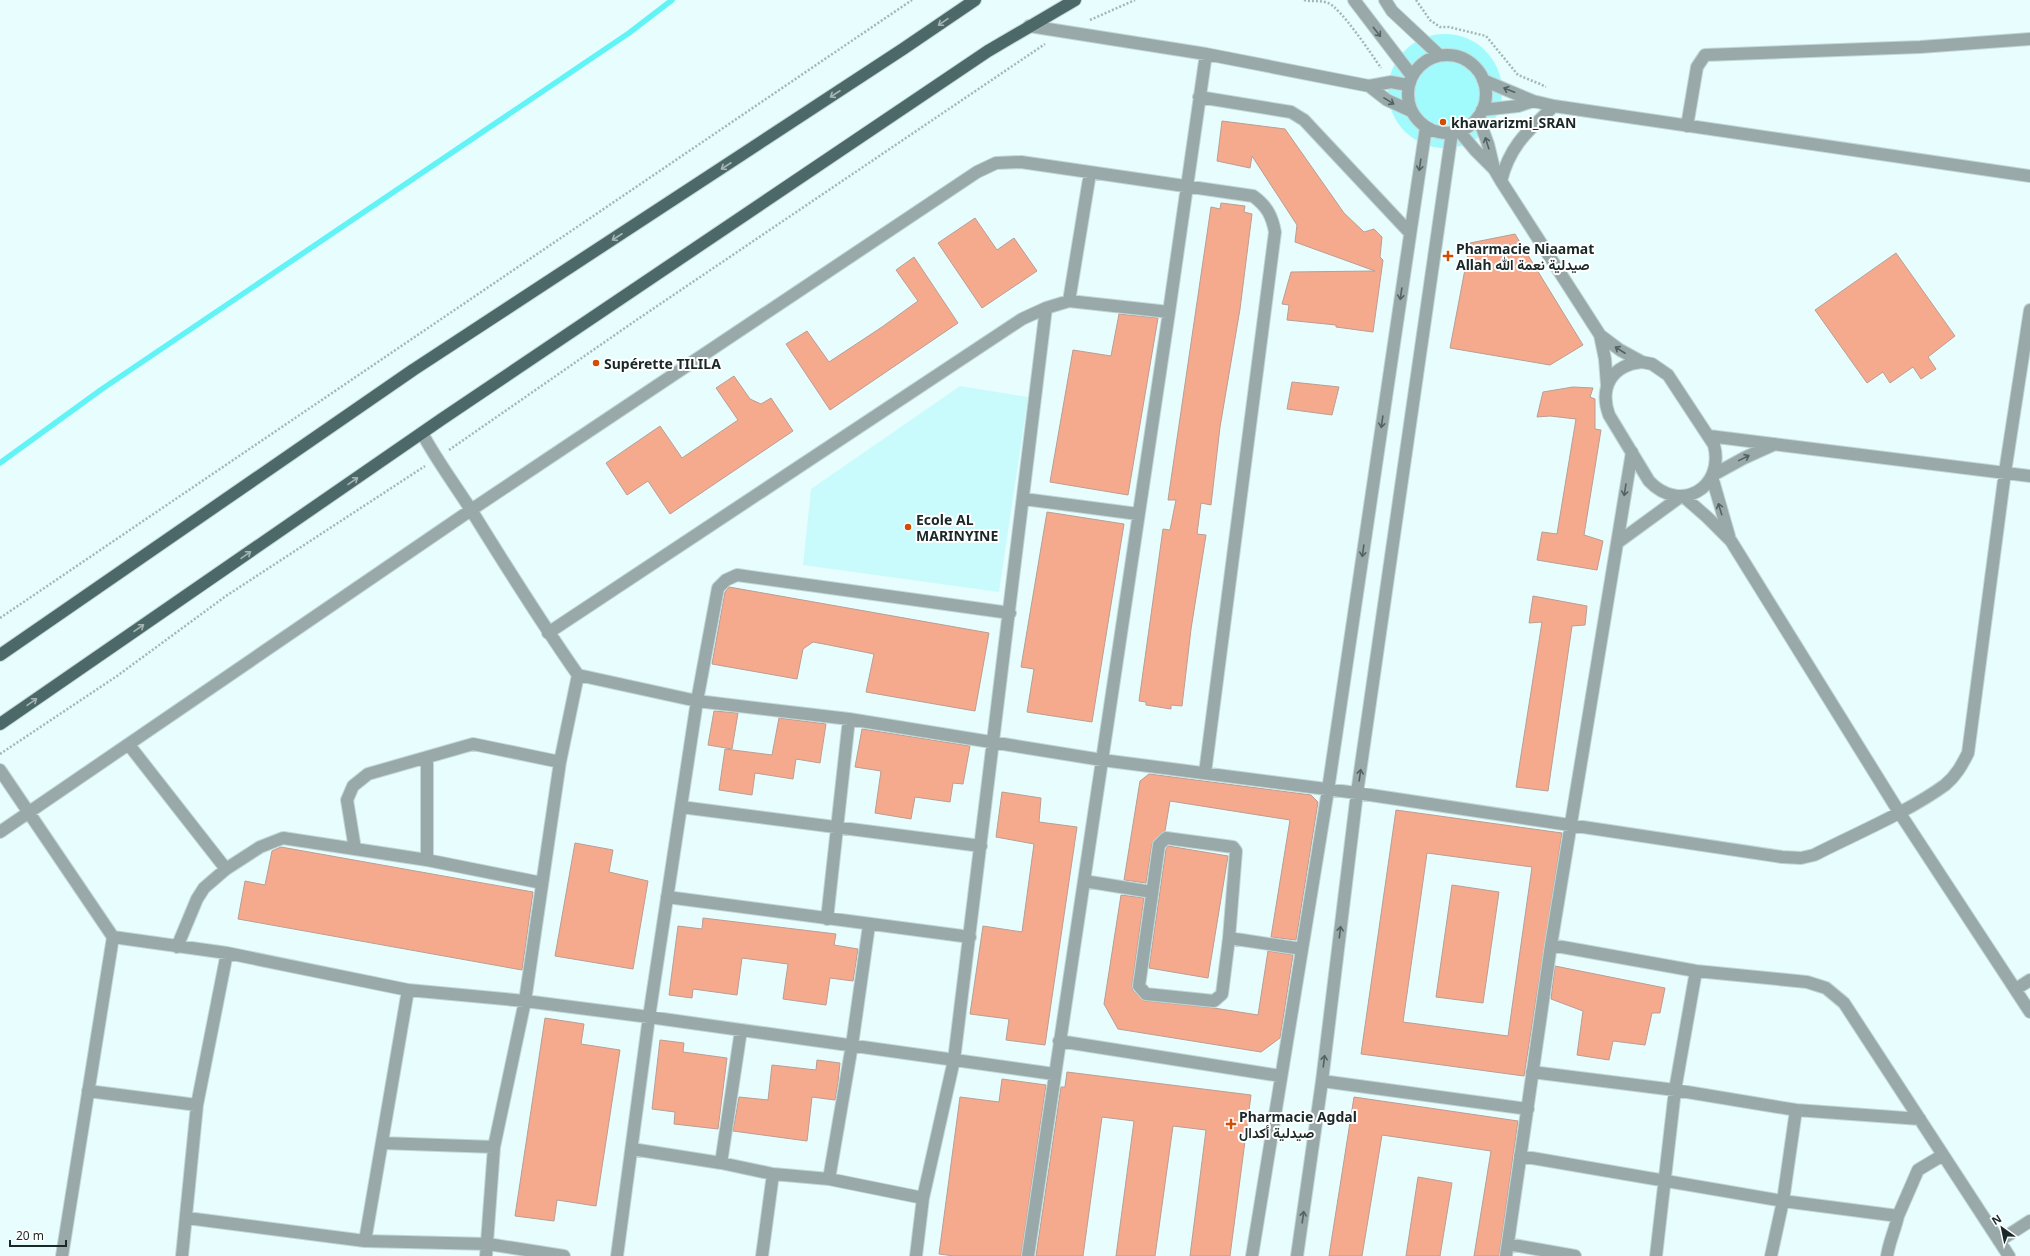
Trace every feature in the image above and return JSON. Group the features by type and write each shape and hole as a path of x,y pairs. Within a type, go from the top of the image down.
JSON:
{"main road":[{"path":"0,655 413,370 896,54 975,0"},
{"path":"0,724 422,433 1029,26 1075,0"}],"street":[{"path":"1354,0 1410,80"},
{"path":"1385,0 1392,11 1439,55"},
{"path":"1029,26 1206,54 1369,86 1410,80"},
{"path":"1686,126 1697,67 1705,55 1920,48 2030,39"},
{"path":"1028,1256 1206,54"},
{"path":"1452,54 1464,58 1475,66 1483,80 1486,96 1480,113 1472,123 1455,131 1436,131 1426,127 1411,110 1408,100 1410,80 1418,67 1427,60 1439,55 1452,54"},
{"path":"1483,80 1533,101 1554,106 2030,176"},
{"path":"1369,86 1387,100 1411,110"},
{"path":"1199,97 1291,112 1304,120 1410,234"},
{"path":"1480,113 1518,106 1533,101"},
{"path":"1501,181 1505,166 1519,140 1554,106"},
{"path":"1480,113 1494,169"},
{"path":"1252,1256 1328,790 1426,127"},
{"path":"1455,131 1494,169 1600,335 1620,350 1642,362"},
{"path":"1298,1256 1322,1081 1357,794 1455,131"},
{"path":"0,832 471,510 977,172 996,163 1021,162 1253,196 1263,203 1272,216 1275,232 1205,773"},
{"path":"1069,301 1090,173"},
{"path":"548,633 1016,323 1046,308 1069,301 1169,312"},
{"path":"916,1256 923,1198 954,1060 982,846 1046,308"},
{"path":"422,433 436,459 471,510 548,633 578,675 697,701 849,719 1102,760 1357,794 1782,857 1801,858 1814,855 1899,812 1945,784 1959,770 1968,753 2006,472 2030,310"},
{"path":"1600,335 1605,359 1607,384 1605,395 1607,410 1649,481 1655,488 1663,493 1682,497 1708,517 1731,540 1899,812 2030,1012"},
{"path":"1607,384 1613,375 1621,368 1631,363 1642,362 1652,364 1668,375 1714,445 1716,465 1713,476 1731,540"},
{"path":"1708,436 2030,476"},
{"path":"1617,543 1682,497 1700,490 1713,476 1744,458 1776,444"},
{"path":"1506,1256 1551,945 1632,452"},
{"path":"1024,499 1138,514"},
{"path":"617,1256 649,1017 667,897 697,701 718,588 726,580 737,575 1010,613"},
{"path":"487,1250 494,1147 525,1001 560,762 578,675"},
{"path":"827,919 849,719"},
{"path":"355,850 347,800 353,786 368,774 473,744 560,762"},
{"path":"129,745 226,869"},
{"path":"427,757 427,860"},
{"path":"0,770 113,937 62,1256"},
{"path":"681,807 982,846"},
{"path":"177,947 197,899 204,888 226,869 260,847 283,838 427,860 542,883"},
{"path":"1166,838 1233,847 1237,855 1222,994 1219,998 1214,1001 1146,994 1142,991 1139,986 1152,892 1159,845 1166,838"},
{"path":"1084,881 1152,892"},
{"path":"667,897 970,937"},
{"path":"829,1179 852,1045 870,924"},
{"path":"113,937 227,953 408,990 525,1001 649,1017 1054,1074"},
{"path":"1229,938 1302,949"},
{"path":"1551,945 1696,971 1807,982 1826,988 1844,1003 2009,1256"},
{"path":"182,1256 187,1218 197,1105 227,953"},
{"path":"1656,1256 1675,1090 1696,971"},
{"path":"2016,989 2030,980"},
{"path":"365,1241 408,990"},
{"path":"721,1163 741,1030"},
{"path":"1059,1041 1281,1076"},
{"path":"1532,1072 1675,1090 1796,1110 1920,1119"},
{"path":"1322,1081 1528,1109"},
{"path":"88,1091 197,1105"},
{"path":"1770,1256 1783,1201 1796,1110"},
{"path":"382,1143 494,1147"},
{"path":"632,1149 721,1163 773,1174 829,1179 923,1198"},
{"path":"1887,1256 1889,1241 1896,1228 1898,1216 1918,1170 1943,1155"},
{"path":"1520,1156 1664,1182 1783,1201 1898,1216"},
{"path":"762,1256 773,1174"},
{"path":"187,1218 365,1241 564,1256"},
{"path":"1999,1241 2030,1221"},
{"path":"1508,1244 1575,1256"}],"path":[{"path":"0,618 912,0"},
{"path":"0,754 117,676 226,596 436,459 636,321 1065,31 1135,0"},
{"path":"1304,0 1322,1 1331,4 1353,29 1391,82"},
{"path":"1416,0 1430,20 1440,28 1450,27 1486,36 1518,75 1540,84 1552,92"}],"shaded area":[{"path":"1445,34 1467,38 1477,43 1493,59 1498,69 1502,91 1498,113 1493,123 1477,139 1467,144 1445,148 1423,144 1413,139 1397,123 1392,113 1388,91 1392,69 1397,59 1413,43 1423,38"},
{"name":"Ecole AL MARINYINE","path":"960,386 1028,397 999,592 803,565 811,489"}],"building":[{"path":"1222,121 1285,129 1344,213 1364,232 1374,229 1382,237 1380,257 1383,260 1373,332 1336,327 1336,325 1287,320 1289,305 1282,304 1291,272 1375,271 1295,242 1297,225 1252,156 1250,168 1217,161"},
{"path":"1221,203 1245,206 1244,212 1252,214 1240,309 1220,427 1211,505 1201,503 1197,534 1206,535 1191,629 1182,706 1171,705 1171,709 1146,705 1146,702 1139,701 1163,529 1170,530 1176,500 1168,500 1211,207 1220,209"},
{"path":"975,218 997,250 1014,238 1037,271 982,308 938,243"},
{"path":"1515,234 1583,345 1550,365 1450,348 1470,243"},
{"path":"1896,253 1955,336 1928,357 1936,369 1921,379 1913,367 1890,383 1883,372 1867,383 1815,310"},
{"path":"914,257 958,323 830,410 786,344 807,331 829,362 882,327 918,301 896,270"},
{"path":"1119,314 1158,318 1128,495 1050,482 1073,350 1111,356"},
{"path":"734,376 750,399 761,404 771,398 793,431 670,514 648,481 627,495 606,463 660,426 682,458 738,420 716,388"},
{"path":"1292,382 1339,387 1332,415 1287,409"},
{"path":"1573,387 1593,388 1590,397 1595,399 1595,429 1601,430 1584,535 1603,541 1597,570 1537,560 1542,532 1557,534 1576,419 1550,416 1537,417 1543,392"},
{"path":"1047,512 1124,524 1092,722 1027,712 1034,669 1021,667"},
{"path":"729,587 989,633 975,711 866,692 874,654 813,642 803,649 797,679 712,664 725,592"},
{"path":"1533,596 1587,606 1585,625 1572,626 1548,791 1516,787 1542,622 1529,623"},
{"path":"714,711 738,713 732,749 708,745"},
{"path":"779,718 826,724 820,763 796,759 793,779 755,773 752,795 719,790 725,749 772,755"},
{"path":"862,729 970,746 963,784 953,783 950,802 915,797 911,819 875,813 881,771 855,767"},
{"path":"1149,774 1311,795 1318,802 1296,940 1271,937 1290,820 1170,801 1165,831 1161,833 1152,844 1146,883 1124,880 1140,781"},
{"path":"1002,792 1041,798 1039,822 1077,827 1045,1045 1006,1040 1009,1019 970,1014 983,926 1022,932 1034,844 996,837"},
{"path":"1396,810 1562,833 1524,1076 1361,1054","holes":["1427,853 1532,867 1508,1036 1403,1022"]},
{"path":"575,843 613,850 609,872 648,881 633,969 555,956"},
{"path":"1168,846 1228,856 1208,978 1149,968 1166,849"},
{"path":"281,847 533,892 522,970 238,919 245,881 265,885 272,851"},
{"path":"1452,885 1499,892 1483,1003 1436,997"},
{"path":"1121,895 1144,898 1132,985 1133,991 1145,1001 1214,1008 1258,1015 1268,951 1293,955 1280,1038 1261,1052 1118,1029 1104,1004"},
{"path":"703,918 836,934 834,945 858,949 853,981 830,978 826,1005 783,999 788,964 742,958 737,995 693,989 692,998 669,995 678,926 702,929"},
{"path":"1555,966 1665,988 1660,1013 1652,1013 1645,1045 1613,1041 1609,1060 1577,1055 1583,1011 1551,999"},
{"path":"545,1018 584,1024 581,1044 620,1050 596,1206 557,1200 554,1221 515,1216"},
{"path":"660,1040 684,1043 683,1052 727,1058 718,1129 674,1124 675,1112 652,1109"},
{"path":"817,1060 840,1063 838,1082 835,1100 812,1097 807,1141 733,1131 739,1097 768,1100 772,1065 816,1070"},
{"path":"1067,1072 1251,1095 1230,1256 1190,1256 1206,1130 1173,1126 1155,1256 1116,1256 1134,1121 1102,1117 1083,1256 1036,1256 1061,1087 1065,1087"},
{"path":"1002,1079 1046,1085 1021,1256 954,1256 939,1254 960,1097 999,1102"},
{"path":"1354,1097 1518,1121 1499,1256 1474,1256 1491,1151 1382,1135 1362,1256 1329,1256"},
{"path":"1418,1177 1452,1183 1440,1256 1406,1256"}],"waterway":[{"path":"0,463 102,389 629,33 672,0"}],"place":[{"name":"khawarizmi_SRAN","path":"1443,122"},
{"name":"Pharmacie Niaamat Allah صيدلية نعمة الله","path":"1448,256"},
{"name":"Supérette TILILA","path":"596,363"},
{"name":"Ecole AL MARINYINE","path":"908,527"},
{"name":"Pharmacie Agdal صيدلية أكدال","path":"1231,1124"}]}
